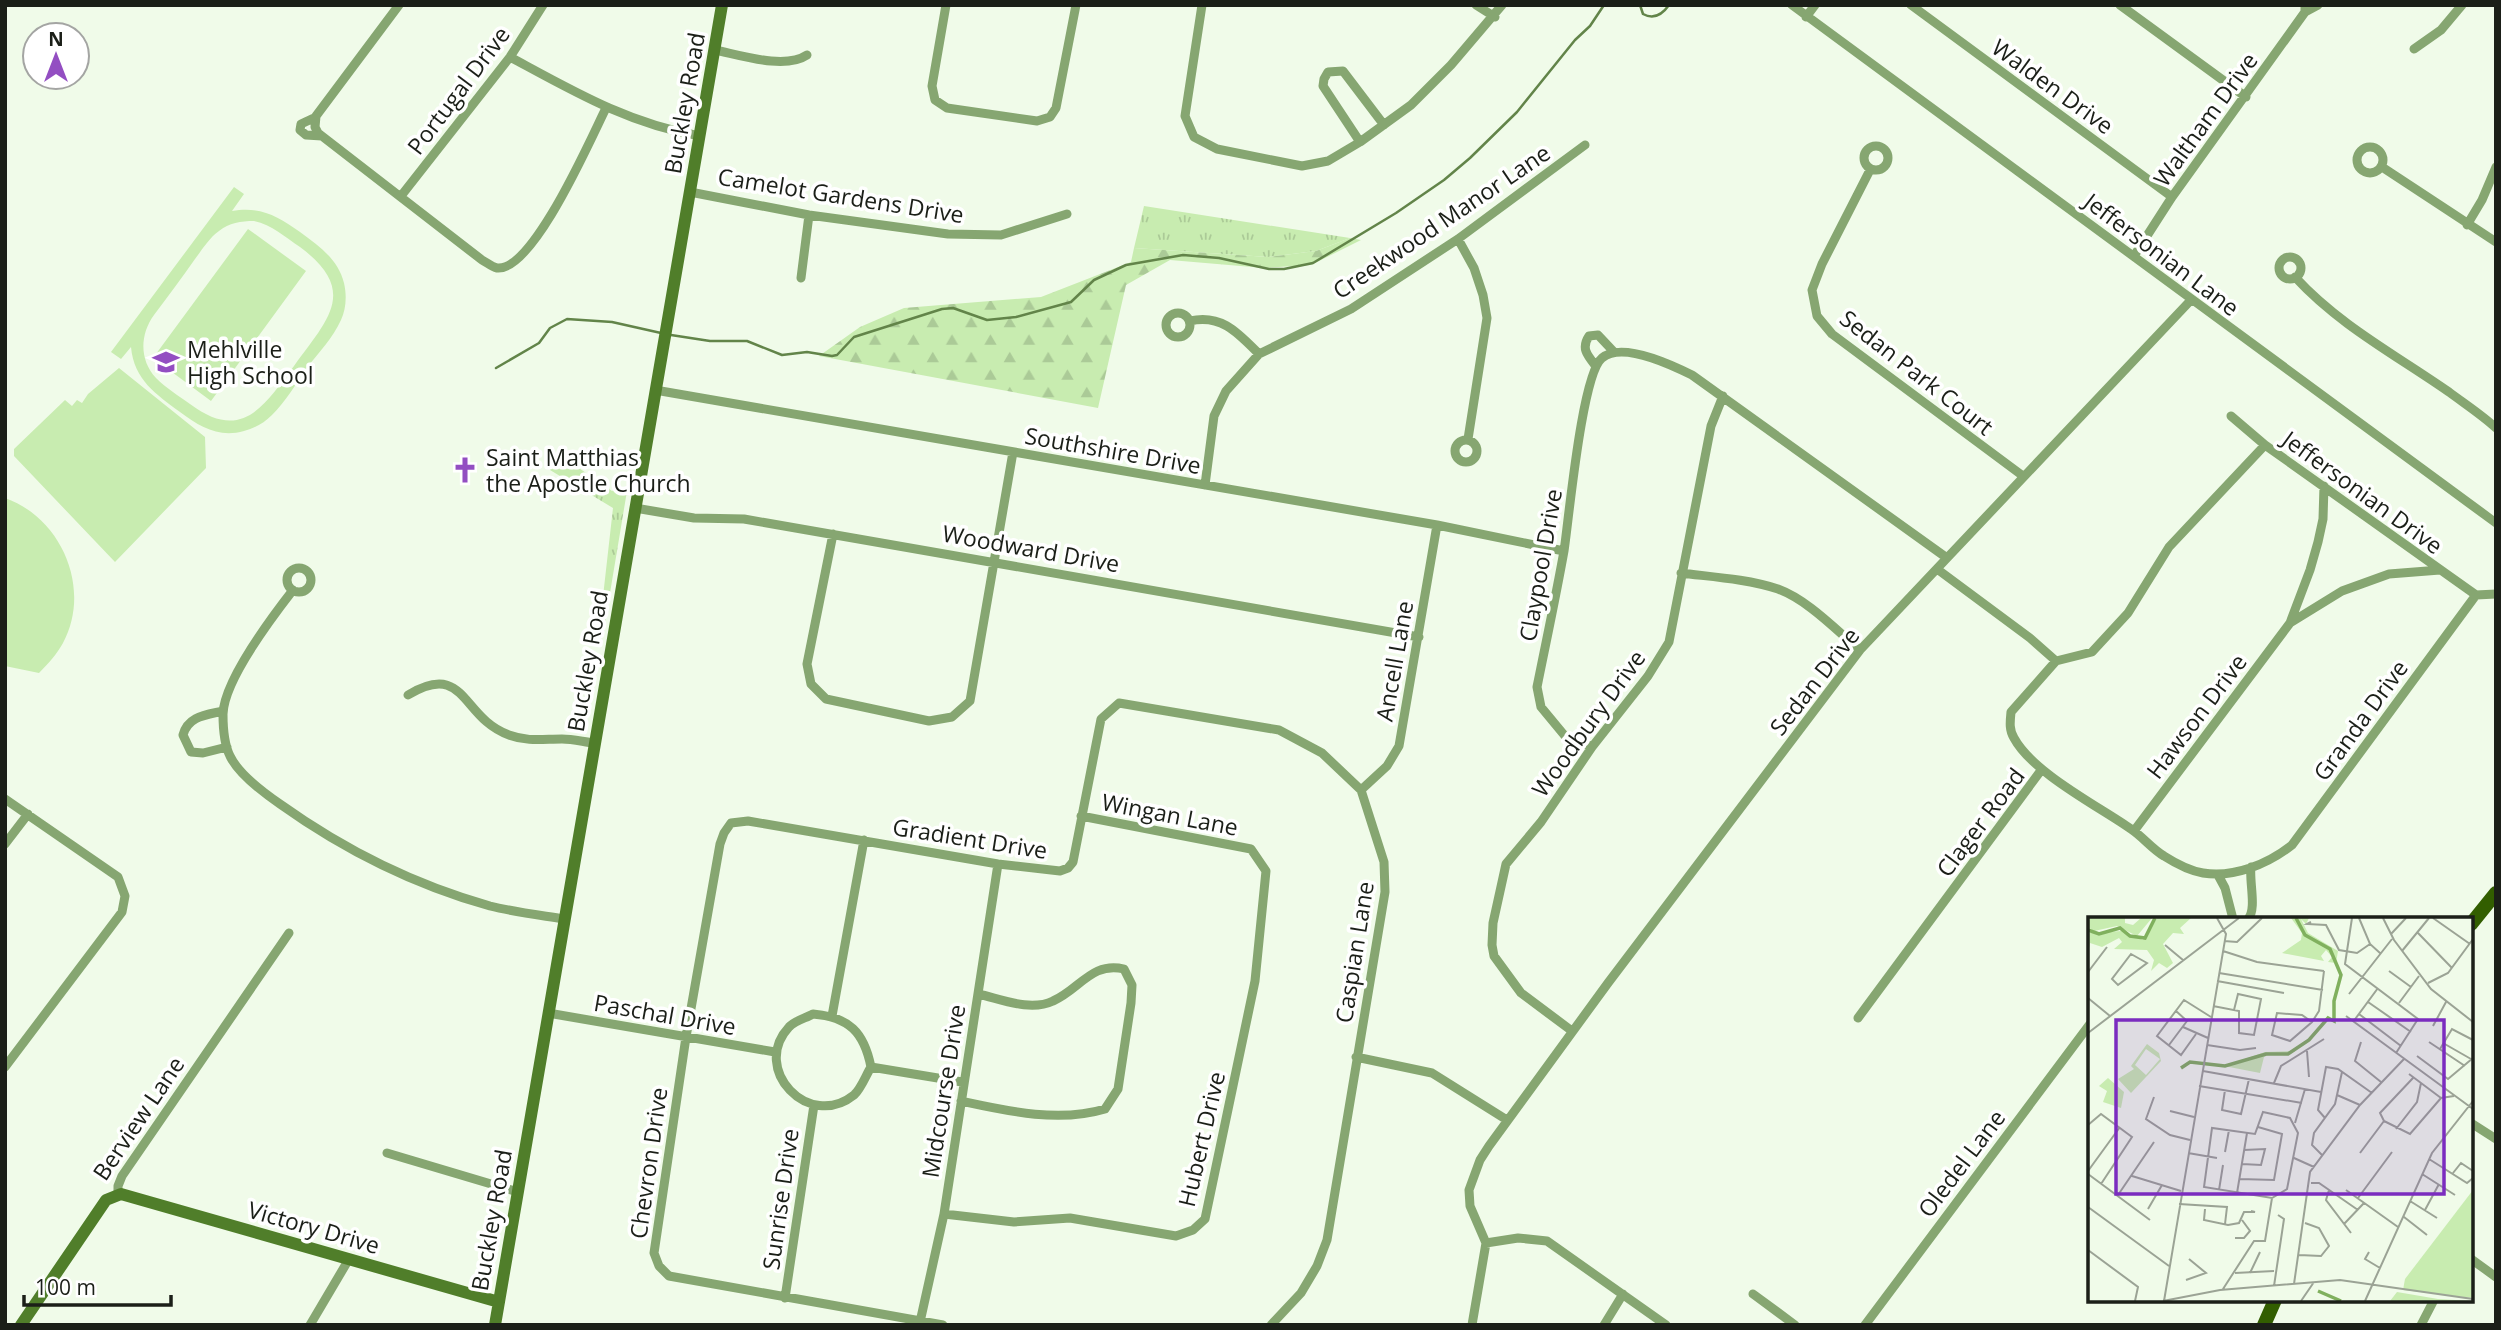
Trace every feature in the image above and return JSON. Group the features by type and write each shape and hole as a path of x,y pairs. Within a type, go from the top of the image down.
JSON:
{"main road":[{"path":"2473,922 2496,893"},
{"path":"2264,1325 2274,1302"}],"street":[{"path":"399,5 316,122 301,124 300,130 306,135 321,136 496,268 510,265 522,256 553,214 606,108"},
{"name":"Portugal Drive","path":"401,196 510,57 542,5"},
{"name":"Buckley Road","path":"495,1325 722,5"},
{"path":"946,5 932,86 935,100 947,108 1037,121 1050,117 1056,108 1076,5"},
{"path":"1202,5 1185,116 1194,137 1217,149 1302,166 1328,162 1410,105 1451,65 1502,5"},
{"path":"1476,5 1494,17"},
{"path":"1792,5 1806,17 1815,5"},
{"name":"Walden Drive","path":"1911,5 2172,197"},
{"path":"2120,5 2246,97"},
{"path":"2305,9 2318,5"},
{"path":"2414,49 2441,30 2462,5"},
{"name":"Waltham Drive","path":"2134,256 2172,197 2246,97 2305,9"},
{"name":"Jeffersonian Lane","path":"1806,17 2496,523"},
{"path":"715,50 781,62 795,61 807,55"},
{"path":"510,57 606,108 653,126 700,136"},
{"path":"1360,142 1324,86 1328,72 1343,71 1384,124"},
{"path":"316,122 321,136"},
{"name":"Creekwood Manor Lane","path":"1205,485 1214,416 1226,391 1259,354 1351,309 1458,239 1586,145"},
{"path":"2382,167 2496,242"},
{"name":"Sedan Park Court","path":"1870,170 1822,264 1812,290 1817,316 1832,334 2023,476"},
{"path":"2467,225 2495,173"},
{"name":"Camelot Gardens Drive","path":"690,192 809,215 948,234 1000,235 1067,214"},
{"path":"801,278 809,215"},
{"path":"1458,239 1474,268 1487,318 1468,439"},
{"path":"2295,277 2317,301 2449,392 2496,428"},
{"name":"Sedan Drive","path":"1486,1244 1472,1213 1469,1190 1480,1160 1572,1031 1860,650 2191,300"},
{"path":"1190,321 1202,318 1215,320 1238,333 1259,354"},
{"name":"Claypool Drive","path":"1592,747 1565,736 1541,707 1537,687 1564,551 1587,396 1595,365 1585,352 1585,342 1589,336 1598,335 1614,352 1636,354 1670,364 1723,396 1947,558"},
{"path":"1595,365 1614,352"},
{"name":"Southshire Drive","path":"656,390 1437,525 1564,551"},
{"name":"Woodbury Drive","path":"1572,1031 1521,993 1494,956 1492,934 1506,864 1541,822 1592,747 1648,676 1669,642 1711,426 1723,396"},
{"name":"Jeffersonian Drive","path":"2231,416 2265,445 2476,595"},
{"path":"1937,569 2030,638 2056,661 2092,652 2128,613 2169,547 2265,445"},
{"path":"833,534 807,664 811,684 826,699 929,721 952,717 970,701 1013,452"},
{"name":"Hawson Drive","path":"2134,831 2290,623 2318,542 2323,519 2324,485"},
{"name":"Woodward Drive","path":"635,508 694,518 744,519 1419,637"},
{"name":"Ancell Lane","path":"1361,790 1387,766 1399,746 1437,525"},
{"name":"Hawson Drive","path":"2290,623 2342,591 2389,574 2440,570"},
{"path":"1681,573 1751,583 1779,590 1802,602 1860,650"},
{"path":"293,590 241,663 223,711 231,759 260,790 304,822 411,879 491,906 564,919"},
{"path":"2476,595 2496,594"},
{"name":"Granda Drive","path":"2042,769 2134,831 2163,856 2199,872 2218,874 2251,867 2273,858 2292,845 2476,595"},
{"name":"Clager Road","path":"1858,1018 2042,769 2013,738 2011,712 2056,661"},
{"path":"408,695 424,686 443,683 459,692 487,723 510,736 538,741 566,739 594,743"},
{"name":"Caspian Lane","path":"1119,703 1279,730 1322,752 1361,790 1384,862 1386,877 1327,1240 1301,1293 1270,1325"},
{"name":"Gradient Drive","path":"732,822 748,821 998,864 1060,872 1073,862 1101,719 1119,703"},
{"path":"223,711 193,719 184,728 183,735 191,752 203,753 227,747"},
{"path":"5,799 118,877 125,896 122,912 5,1067"},
{"path":"5,844 28,814"},
{"name":"Wingan Lane","path":"1081,816 1251,849"},
{"name":"Chevron Drive","path":"732,822 720,844 686,1037 654,1253 659,1266 669,1276 943,1325"},
{"path":"832,1016 864,841"},
{"name":"Hubert Drive","path":"944,1213 1014,1222 1070,1218 1177,1236 1193,1230 1205,1219 1255,981 1266,871 1251,849"},
{"name":"Midcourse Drive","path":"920,1322 944,1213 962,1082 998,864"},
{"path":"2250,917 2253,909 2249,881 2251,867"},
{"path":"2218,874 2225,888 2232,917"},
{"name":"Berview Lane","path":"20,1325 106,1200 118,1194 122,1176 289,933"},
{"path":"961,1101 1015,1113 1085,1115 1105,1109 1118,1089 1132,985 1124,969 1110,966 1089,975 1053,1001 1041,1004 1028,1006 978,994"},
{"name":"Paschal Drive","path":"548,1013 775,1052"},
{"path":"813,1014 832,1016 850,1025 862,1037 871,1067 855,1095 833,1105 814,1105 796,1097 783,1083 775,1052 790,1026 813,1014"},
{"name":"Oledel Lane","path":"1865,1325 2088,1027"},
{"path":"1356,1057 1432,1073 1507,1120"},
{"path":"871,1067 962,1082"},
{"name":"Sunrise Drive","path":"785,1298 814,1105"},
{"path":"2473,1124 2496,1139"},
{"path":"387,1153 517,1192"},
{"name":"Victory Drive","path":"118,1194 499,1302"},
{"path":"1472,1325 1486,1244 1518,1238 1547,1241 1666,1325"},
{"path":"310,1325 349,1259"},
{"path":"2473,1260 2496,1277"},
{"path":"1604,1325 1623,1294"},
{"path":"1753,1294 1795,1325"},
{"path":"2421,1325 2433,1302"}],"green space":[{"path":"234,187 244,194 232,211 260,211 292,226 327,254 344,283 345,307 334,333 277,410 263,423 244,431 218,432 195,422 163,399 141,377 131,347 121,359 111,352","holes":["235,223 261,223 284,235 318,263 329,278 333,292 332,305 318,334 262,406 238,420 224,420 208,415 190,404 156,378 144,355 144,339 149,322 212,237"]},
{"path":"1144,206 1350,238 1316,251 1268,257 1134,248"},
{"path":"248,229 306,271 211,401 153,358"},
{"path":"1350,238 1361,240 1311,265 1264,268 1170,260 1126,285 1098,408 819,356 860,327 904,308 1041,297 1131,262 1134,248 1268,257 1316,251"},
{"path":"119,368 205,437 206,468 115,562 14,456 14,449 65,400 72,406 77,400 82,403 88,394"},
{"path":"563,457 612,491 623,487 627,491 605,623 600,623 613,508 550,470 550,464"},
{"path":"5,498 25,508 56,538 72,579 74,600 71,622 61,647 39,673 5,666"}],"waterway":[{"path":"671,335 710,341 747,341 782,355 807,352 832,356 837,355 854,337 942,309 953,308 987,320 1016,317 1071,302 1094,280 1126,265 1183,255 1219,258 1269,269 1313,263 1396,213 1444,180 1470,158 1517,112 1575,40 1590,26 1604,5"},
{"path":"1640,5 1643,14 1651,17 1661,14 1669,5"},
{"path":"496,368 539,343 550,328 567,319 612,322 661,333"}],"place":[{"name":"Mehlville High School","path":"166,362"},
{"name":"Saint Matthias the Apostle Church","path":"465,470"}]}
